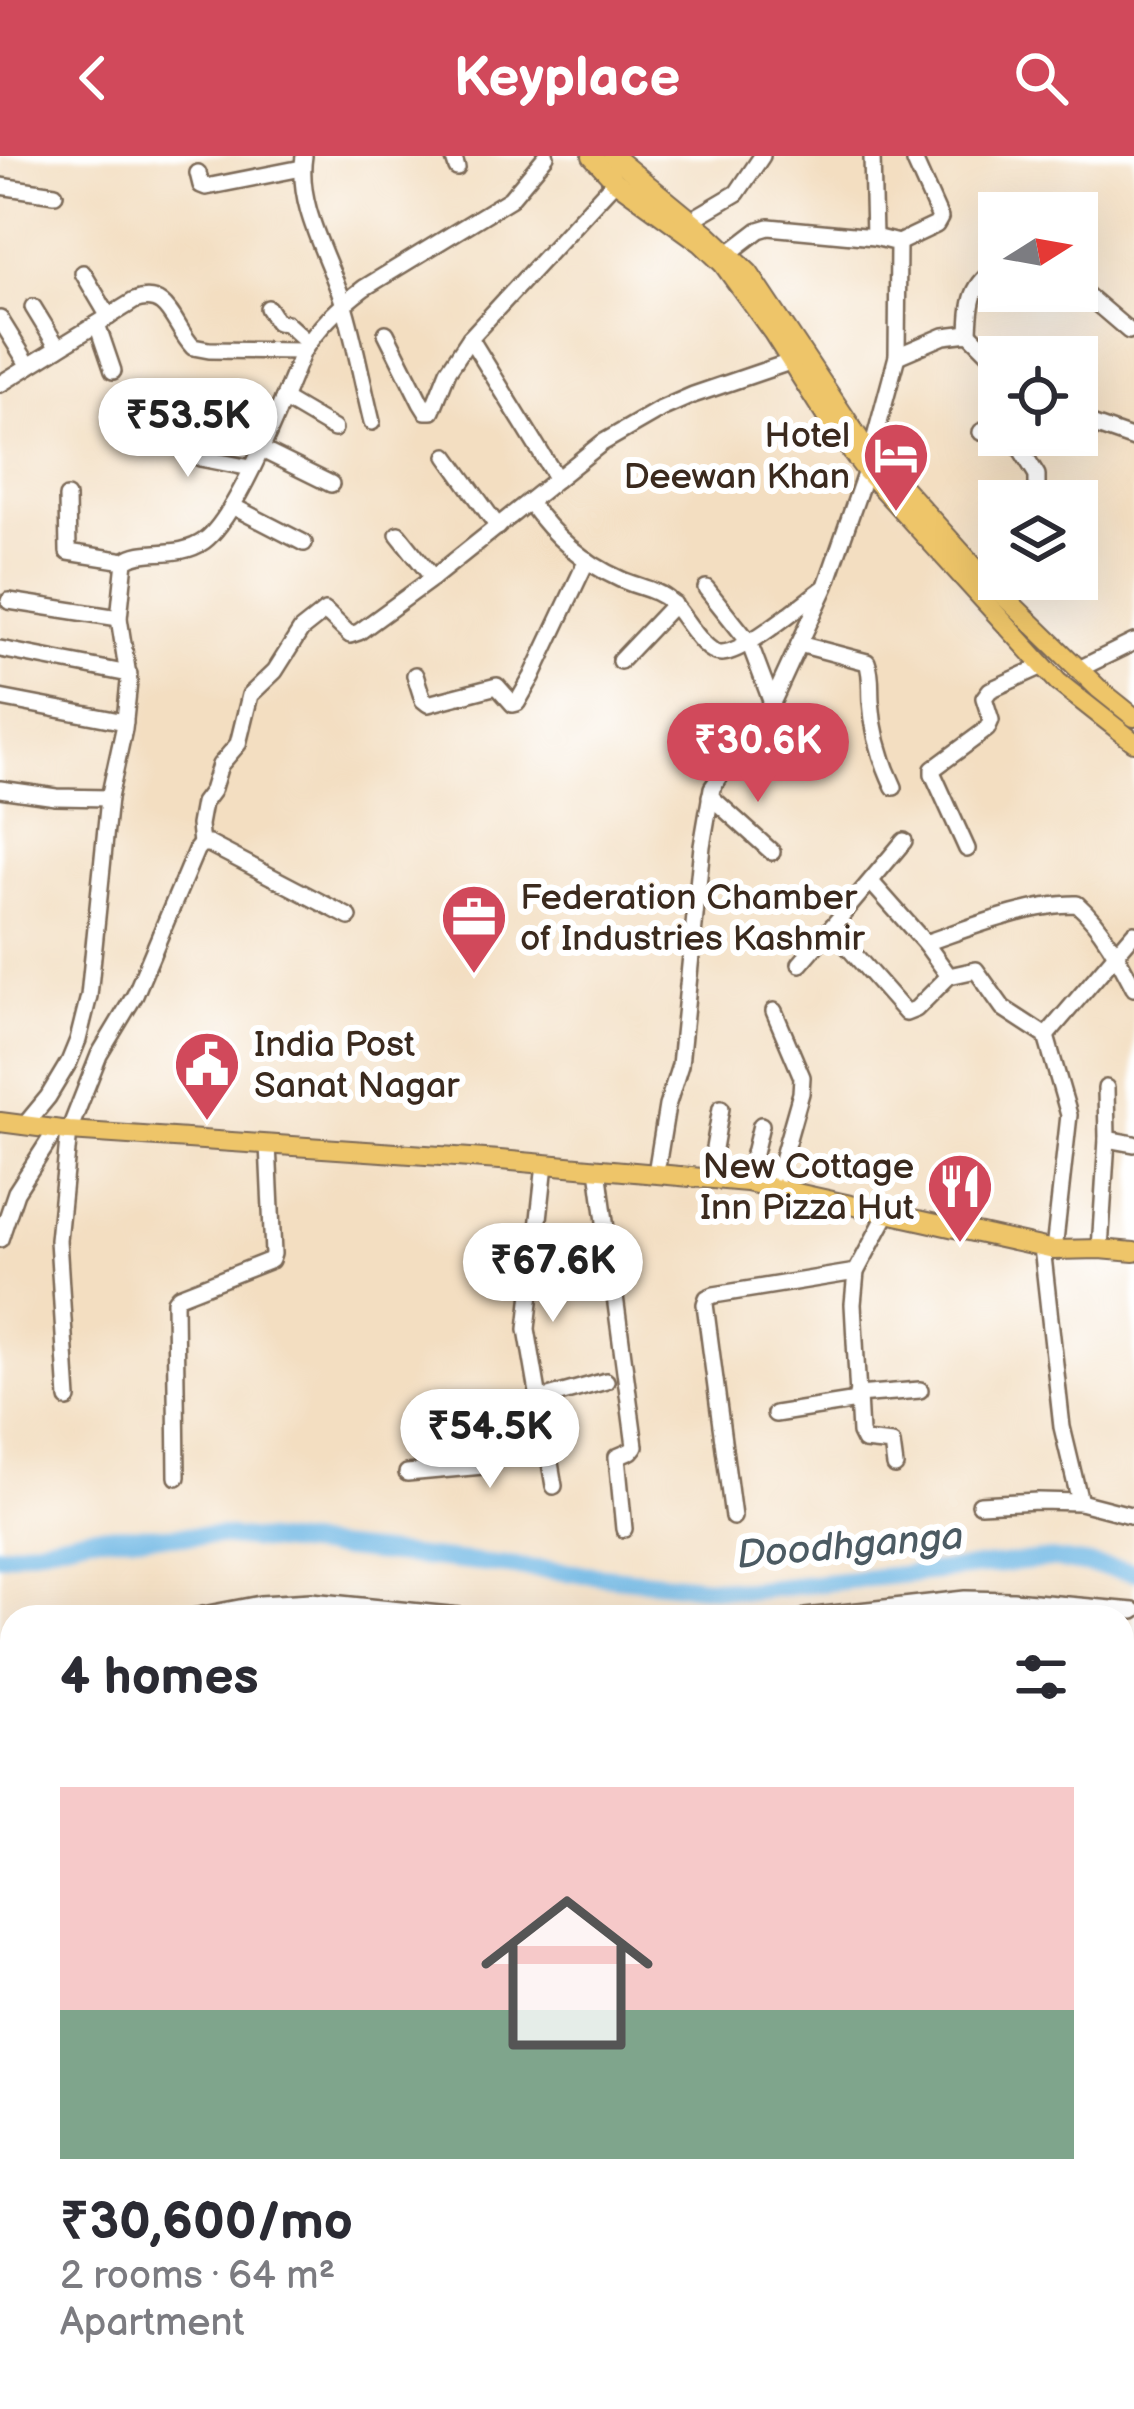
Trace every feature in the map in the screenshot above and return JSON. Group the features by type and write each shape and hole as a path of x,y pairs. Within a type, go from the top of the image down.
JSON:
{"main road":[{"path":"592,156 615,181 724,264 830,424 1079,669 1134,717"},
{"path":"613,156 749,273 868,461 1042,666 1134,742"},
{"path":"0,1122 62,1131 747,1182 1048,1249 1134,1252"}],"street":[{"path":"67,497 68,552 125,561 136,554 194,547 214,532 232,506 305,347 344,304 510,199 546,156"},
{"path":"872,156 874,237"},
{"path":"729,253 769,227 898,243 936,225 940,218 915,156"},
{"path":"691,220 736,193 758,157"},
{"path":"198,173 206,187 303,162 306,200 344,304 372,422"},
{"path":"386,333 429,412 470,338 615,181"},
{"path":"0,186 56,194"},
{"path":"656,1173 681,1053 710,796 719,776 772,703 826,586 897,356 898,243"},
{"path":"83,273 103,320 113,371"},
{"path":"978,285 972,294 969,333 978,342"},
{"path":"0,384 146,297 165,305 193,347 305,347"},
{"path":"1098,305 1129,331"},
{"path":"33,307 58,348"},
{"path":"268,308 305,347"},
{"path":"0,320 29,366"},
{"path":"897,356 944,336 969,333"},
{"path":"470,338 556,479"},
{"path":"0,1239 16,1192 62,1131 135,995 201,844 201,808 216,783 220,765 238,744 250,695 275,670 301,630 325,611 356,634 434,578 602,443 661,409 790,362"},
{"path":"283,399 334,430"},
{"path":"142,429 186,424 192,428 200,458 251,468"},
{"path":"1098,426 1134,439"},
{"path":"260,448 331,484"},
{"path":"447,456 498,527"},
{"path":"529,502 559,540 586,560 674,604 712,651 726,652 748,642 826,586"},
{"path":"232,506 304,543"},
{"path":"398,534 434,578"},
{"path":"415,675 428,704 497,686 517,703 586,560"},
{"path":"24,1126 59,1080 84,1020 97,939 109,798 125,722 129,674 119,618 125,561"},
{"path":"706,588 748,642 772,703"},
{"path":"9,601 119,618"},
{"path":"620,661 674,604"},
{"path":"1079,669 1134,642"},
{"path":"799,644 867,662 881,759 894,788"},
{"path":"0,649 129,674"},
{"path":"967,849 933,769 987,729 991,720 984,698 990,690 1042,666"},
{"path":"0,698 125,722"},
{"path":"0,789 109,798"},
{"path":"710,796 772,852"},
{"path":"800,964 904,841"},
{"path":"201,844 349,917"},
{"path":"871,882 949,976"},
{"path":"925,943 987,922 1077,904 1117,956 1134,988"},
{"path":"831,928 906,1013 949,976 976,970 1003,1008 1046,1036 1069,1115 1048,1249 1062,1426 1080,1502"},
{"path":"1046,1036 1134,933"},
{"path":"774,1011 802,1077 774,1188"},
{"path":"1100,1249 1106,1088"},
{"path":"709,1178 722,1108"},
{"path":"747,1182 761,1124"},
{"path":"62,1131 58,1240 68,1399"},
{"path":"1107,1139 1134,1144"},
{"path":"177,1478 175,1301 271,1260 268,1144"},
{"path":"545,1164 527,1329 554,1486"},
{"path":"598,1169 635,1446 616,1461 624,1529"},
{"path":"889,1212 856,1272 853,1304 862,1438 892,1444 895,1466"},
{"path":"733,1517 707,1298 856,1272"},
{"path":"407,1473 483,1466 488,1461 480,1418 606,1381"},
{"path":"775,1414 920,1390"},
{"path":"980,1504 1080,1502 1134,1516"},
{"path":"911,1605 964,1599 1068,1605"},
{"path":"255,1605 311,1601 351,1605"}],"waterway":[{"name":"Doodhganga","path":"0,1555 92,1535 220,1536 747,1591 1051,1559 1134,1572"}],"place":[{"name":"Hotel Deewan Khan","path":"896,514"},
{"name":"Federation Chamber of Industries Kashmir","path":"474,976"},
{"name":"India Post Sanat Nagar","path":"207,1123"},
{"name":"New Cottage Inn Pizza Hut","path":"960,1245"}]}
